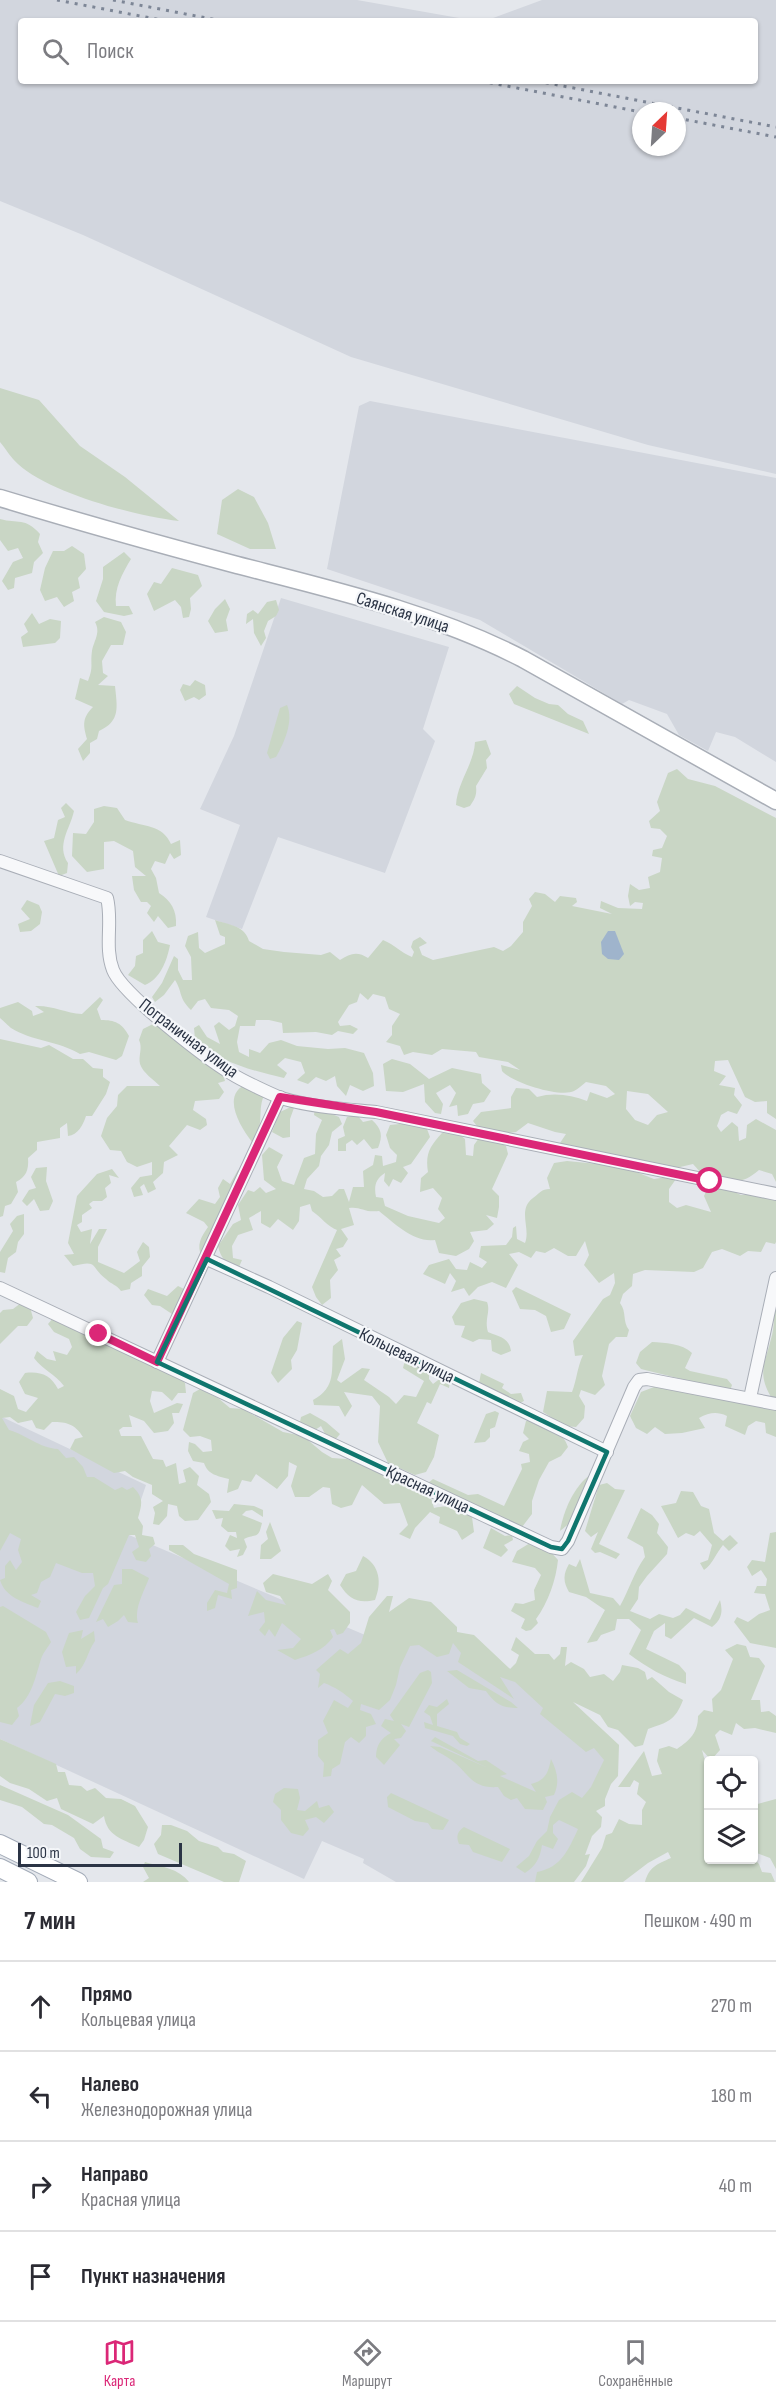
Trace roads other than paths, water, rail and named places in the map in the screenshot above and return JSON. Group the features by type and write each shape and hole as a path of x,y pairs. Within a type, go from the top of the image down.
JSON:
{"main road":[{"path":"0,1844 78,1882"},
{"path":"0,1868 28,1882"}],"street":[{"name":"Саянская улица","path":"0,498 166,546 355,596 487,641 776,801"},
{"name":"Пограничная улица","path":"0,861 107,898 110,907 109,948 113,970 123,986 153,1014 232,1074 280,1097"},
{"path":"157,1362 207,1259 280,1097 376,1112 776,1194"},
{"name":"Кольцевая улица","path":"207,1259 607,1452"},
{"path":"750,1398 776,1278"},
{"name":"Красная улица","path":"0,1288 504,1525 552,1547 562,1549 568,1541 639,1380 647,1379 776,1404"}],"water":[{"path":"608,931 615,931 624,954 619,960 608,959 602,954 601,942"}],"railway":[{"path":"57,0 150,18"},
{"path":"113,0 206,18"},
{"path":"496,84 632,110"},
{"path":"553,84 776,127"},
{"path":"686,120 776,137"}]}
